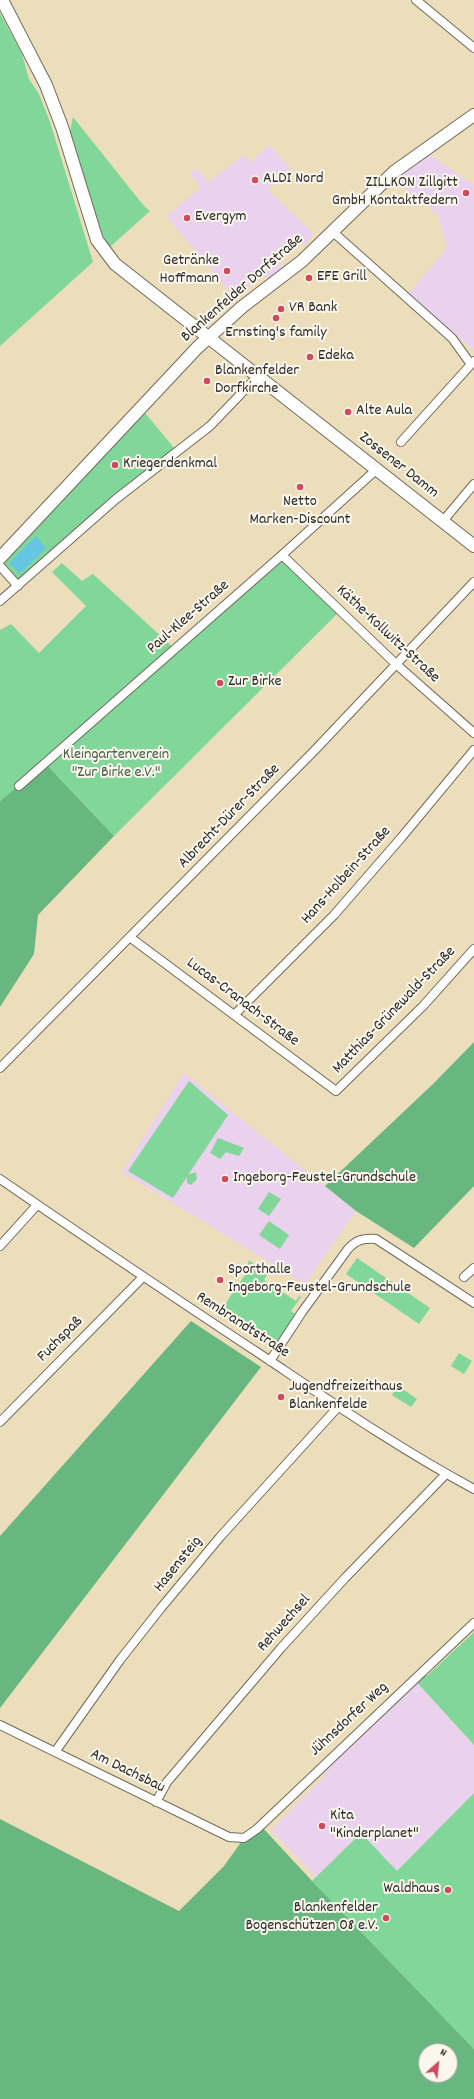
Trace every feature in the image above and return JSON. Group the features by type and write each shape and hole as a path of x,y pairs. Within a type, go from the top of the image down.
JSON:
{"main road":[{"name":"Zossener Damm","path":"2,0 46,85 62,127 97,240 115,264 474,546"},
{"name":"Blankenfelder Dorfstraße","path":"0,558 208,338 242,308 302,261 399,168 474,115"}],"street":[{"path":"416,0 474,48"},
{"path":"333,232 452,338 472,362 401,442"},
{"path":"0,601 116,500 210,426 258,377"},
{"name":"Paul-Klee-Straße","path":"19,786 282,555 376,469"},
{"path":"442,521 474,484"},
{"name":"Käthe-Kollwitz-Straße","path":"282,555 397,665 474,733"},
{"path":"0,566 18,586"},
{"name":"Albrecht-Dürer-Straße","path":"0,1068 131,938 397,665 474,582"},
{"name":"Hans-Holbein-Straße","path":"234,1015 334,914 401,838 474,750"},
{"name":"Lucas-Cranach-Straße","path":"131,938 336,1091"},
{"name":"Matthias-Grünewald-Straße","path":"336,1091 423,1006 474,949"},
{"name":"Rembrandtstraße","path":"0,1179 142,1278 338,1407 446,1474 474,1489"},
{"path":"0,1246 38,1205"},
{"path":"270,1361 343,1255 354,1242 365,1238 376,1239 474,1303"},
{"path":"464,1277 474,1268"},
{"name":"Fuchspaß","path":"0,1422 142,1278"},
{"name":"Hasensteig","path":"55,1752 120,1660 220,1536 338,1407"},
{"name":"Rehwechsel","path":"156,1802 167,1782 281,1648 345,1578 446,1474"},
{"name":"Jühnsdorfer Weg","path":"244,1838 257,1829 474,1622"},
{"name":"Am Dachsbau","path":"0,1725 229,1837 244,1838"}],"shaded area":[{"path":"269,145 291,168 268,190 314,234 304,246 300,242 291,251 289,247 284,244 278,248 275,254 282,265 280,267 283,270 270,282 263,275 235,298 166,216 201,187 190,174 196,168 209,182 244,155 251,162"},
{"path":"424,151 474,185 474,351 408,294 447,248 438,215 394,179"},
{"name":"Ingeborg-Feustel-Grundschule","path":"184,1073 356,1211 305,1284 122,1172"},
{"path":"414,1679 474,1745 474,1793 397,1871 361,1833 316,1877 271,1830 326,1775 320,1767"}],"green space":[{"path":"0,13 22,54 29,79 39,94 50,122 93,262 0,346"},
{"path":"73,117 144,206 150,211 110,247 98,228 69,136"},
{"path":"141,408 175,449 18,586 0,566"},
{"name":"Kleingartenverein \"Zur Birke e.V.\"","path":"282,555 341,610 114,836 45,763 0,801 0,630 11,624 39,653 86,606 52,572 62,563 82,581 93,574 175,649"},
{"path":"45,763 114,836 38,915 34,954 0,1007 0,801"},
{"path":"474,1042 474,1186 414,1248 356,1211 325,1186 434,1083"},
{"path":"189,1081 228,1115 188,1175 196,1172 197,1179 191,1185 187,1183 187,1177 173,1198 128,1171"},
{"path":"218,1138 244,1148 239,1156 226,1152 220,1159 210,1153"},
{"path":"269,1192 281,1199 269,1216 258,1209"},
{"path":"269,1221 289,1235 280,1249 259,1235"},
{"path":"357,1258 430,1308 419,1324 346,1274"},
{"path":"249,1260 267,1275 264,1280 296,1301 299,1296 301,1297 291,1311 297,1315 273,1349 219,1313 245,1275"},
{"path":"191,1321 261,1367 0,1708 0,1536"},
{"path":"459,1353 472,1361 464,1374 451,1366"},
{"path":"398,1386 417,1399 411,1407 392,1395"},
{"path":"474,1632 474,1745 414,1679 422,1671 427,1676"},
{"path":"474,1793 474,2049 312,1881 361,1833 397,1871"},
{"path":"0,1819 179,1911 224,1866 244,1838 261,1826 474,2049 474,2099 0,2099"}],"water":[{"path":"36,536 46,548 19,573 9,563"}],"place":[{"name":"ALDI Nord","path":"255,180"},
{"name":"ZILLKON Zillgitt GmbH Kontaktfedern","path":"466,193"},
{"name":"Evergym","path":"187,218"},
{"name":"Getränke Hoffmann","path":"227,271"},
{"name":"EFE Grill","path":"309,278"},
{"name":"VR Bank","path":"281,309"},
{"name":"Ernsting's family","path":"276,318"},
{"name":"Edeka","path":"310,357"},
{"name":"Blankenfelder Dorfkirche","path":"207,381"},
{"name":"Alte Aula","path":"348,412"},
{"name":"Kriegerdenkmal","path":"115,465"},
{"name":"Netto Marken-Discount","path":"300,487"},
{"name":"Zur Birke","path":"220,683"},
{"name":"Ingeborg-Feustel-Grundschule","path":"225,1179"},
{"name":"Sporthalle Ingeborg-Feustel-Grundschule","path":"220,1280"},
{"name":"Jugendfreizeithaus Blankenfelde","path":"281,1397"},
{"name":"Kita \"Kinderplanet\"","path":"322,1826"},
{"name":"Waldhaus","path":"448,1890"},
{"name":"Blankenfelder Bogenschützen 08 e.V.","path":"386,1918"}]}
